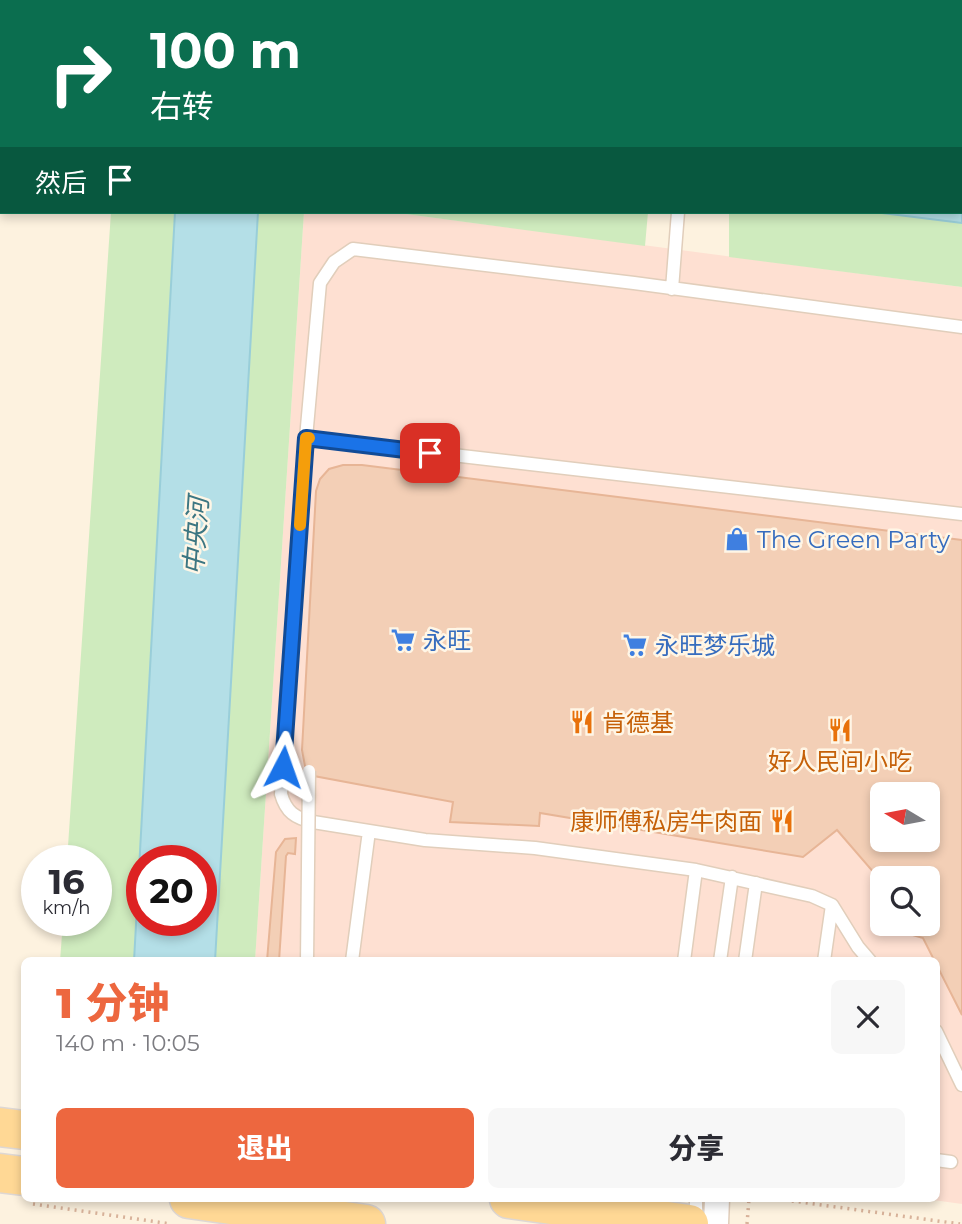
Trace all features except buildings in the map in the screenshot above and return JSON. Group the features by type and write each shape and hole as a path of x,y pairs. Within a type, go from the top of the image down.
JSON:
{"main road":[{"path":"0,1127 21,1130"},
{"path":"0,1173 21,1187"},
{"path":"530,1202 687,1224"},
{"path":"188,1208 366,1224"}],"lane":[{"path":"672,289 678,214"},
{"path":"867,957 832,905 812,895 696,870 535,848 425,840 369,831 299,819 284,805 281,794 306,438 320,283 334,262 353,249 962,327"},
{"path":"306,438 962,514"},
{"path":"307,957 309,771"},
{"path":"353,957 369,831"},
{"path":"685,957 696,870"},
{"path":"721,957 732,877"},
{"path":"746,957 756,883"},
{"path":"825,957 832,905"},
{"path":"940,1039 962,1085"},
{"path":"940,1161 951,1162"},
{"path":"684,1202 687,1224"},
{"path":"696,1202 696,1224"},
{"path":"710,1224 711,1202"},
{"path":"722,1224 723,1202"}],"path":[{"path":"67,1202 117,1216 188,1208"},
{"path":"747,1224 749,1202"},
{"path":"800,1202 960,1224"}],"shaded area":[{"name":"永旺梦乐城","path":"304,214 406,214 962,287 962,1204 940,1201 940,957 255,957"}],"green space":[{"path":"111,214 175,214 140,845 126,845 126,936 135,936 134,957 60,957 62,936 112,936 112,845 68,845"},
{"path":"258,214 304,214 255,957 215,957"},
{"path":"406,214 648,214 645,246"},
{"path":"729,214 890,214 962,223 962,287 729,257"}],"water":[{"name":"中央河","path":"175,214 258,214 217,926 217,845 140,845"},
{"path":"890,214 962,214 962,223"},
{"path":"135,936 216,936 215,957 134,957"}],"pier":[{"path":"118,1202 201,1202 200,1224 116,1224"}],"slow traffic":[{"path":"300,525 306,438 309,438"}],"place":[{"name":"The Green Party","path":"737,539"},
{"name":"永旺","path":"403,640"},
{"name":"永旺梦乐城","path":"635,645"},
{"name":"肯德基","path":"582,722"},
{"name":"好人民间小吃","path":"840,730"},
{"name":"康师傅私房牛肉面","path":"782,821"}],"route":[{"path":"283,767 306,438 430,453"}]}
